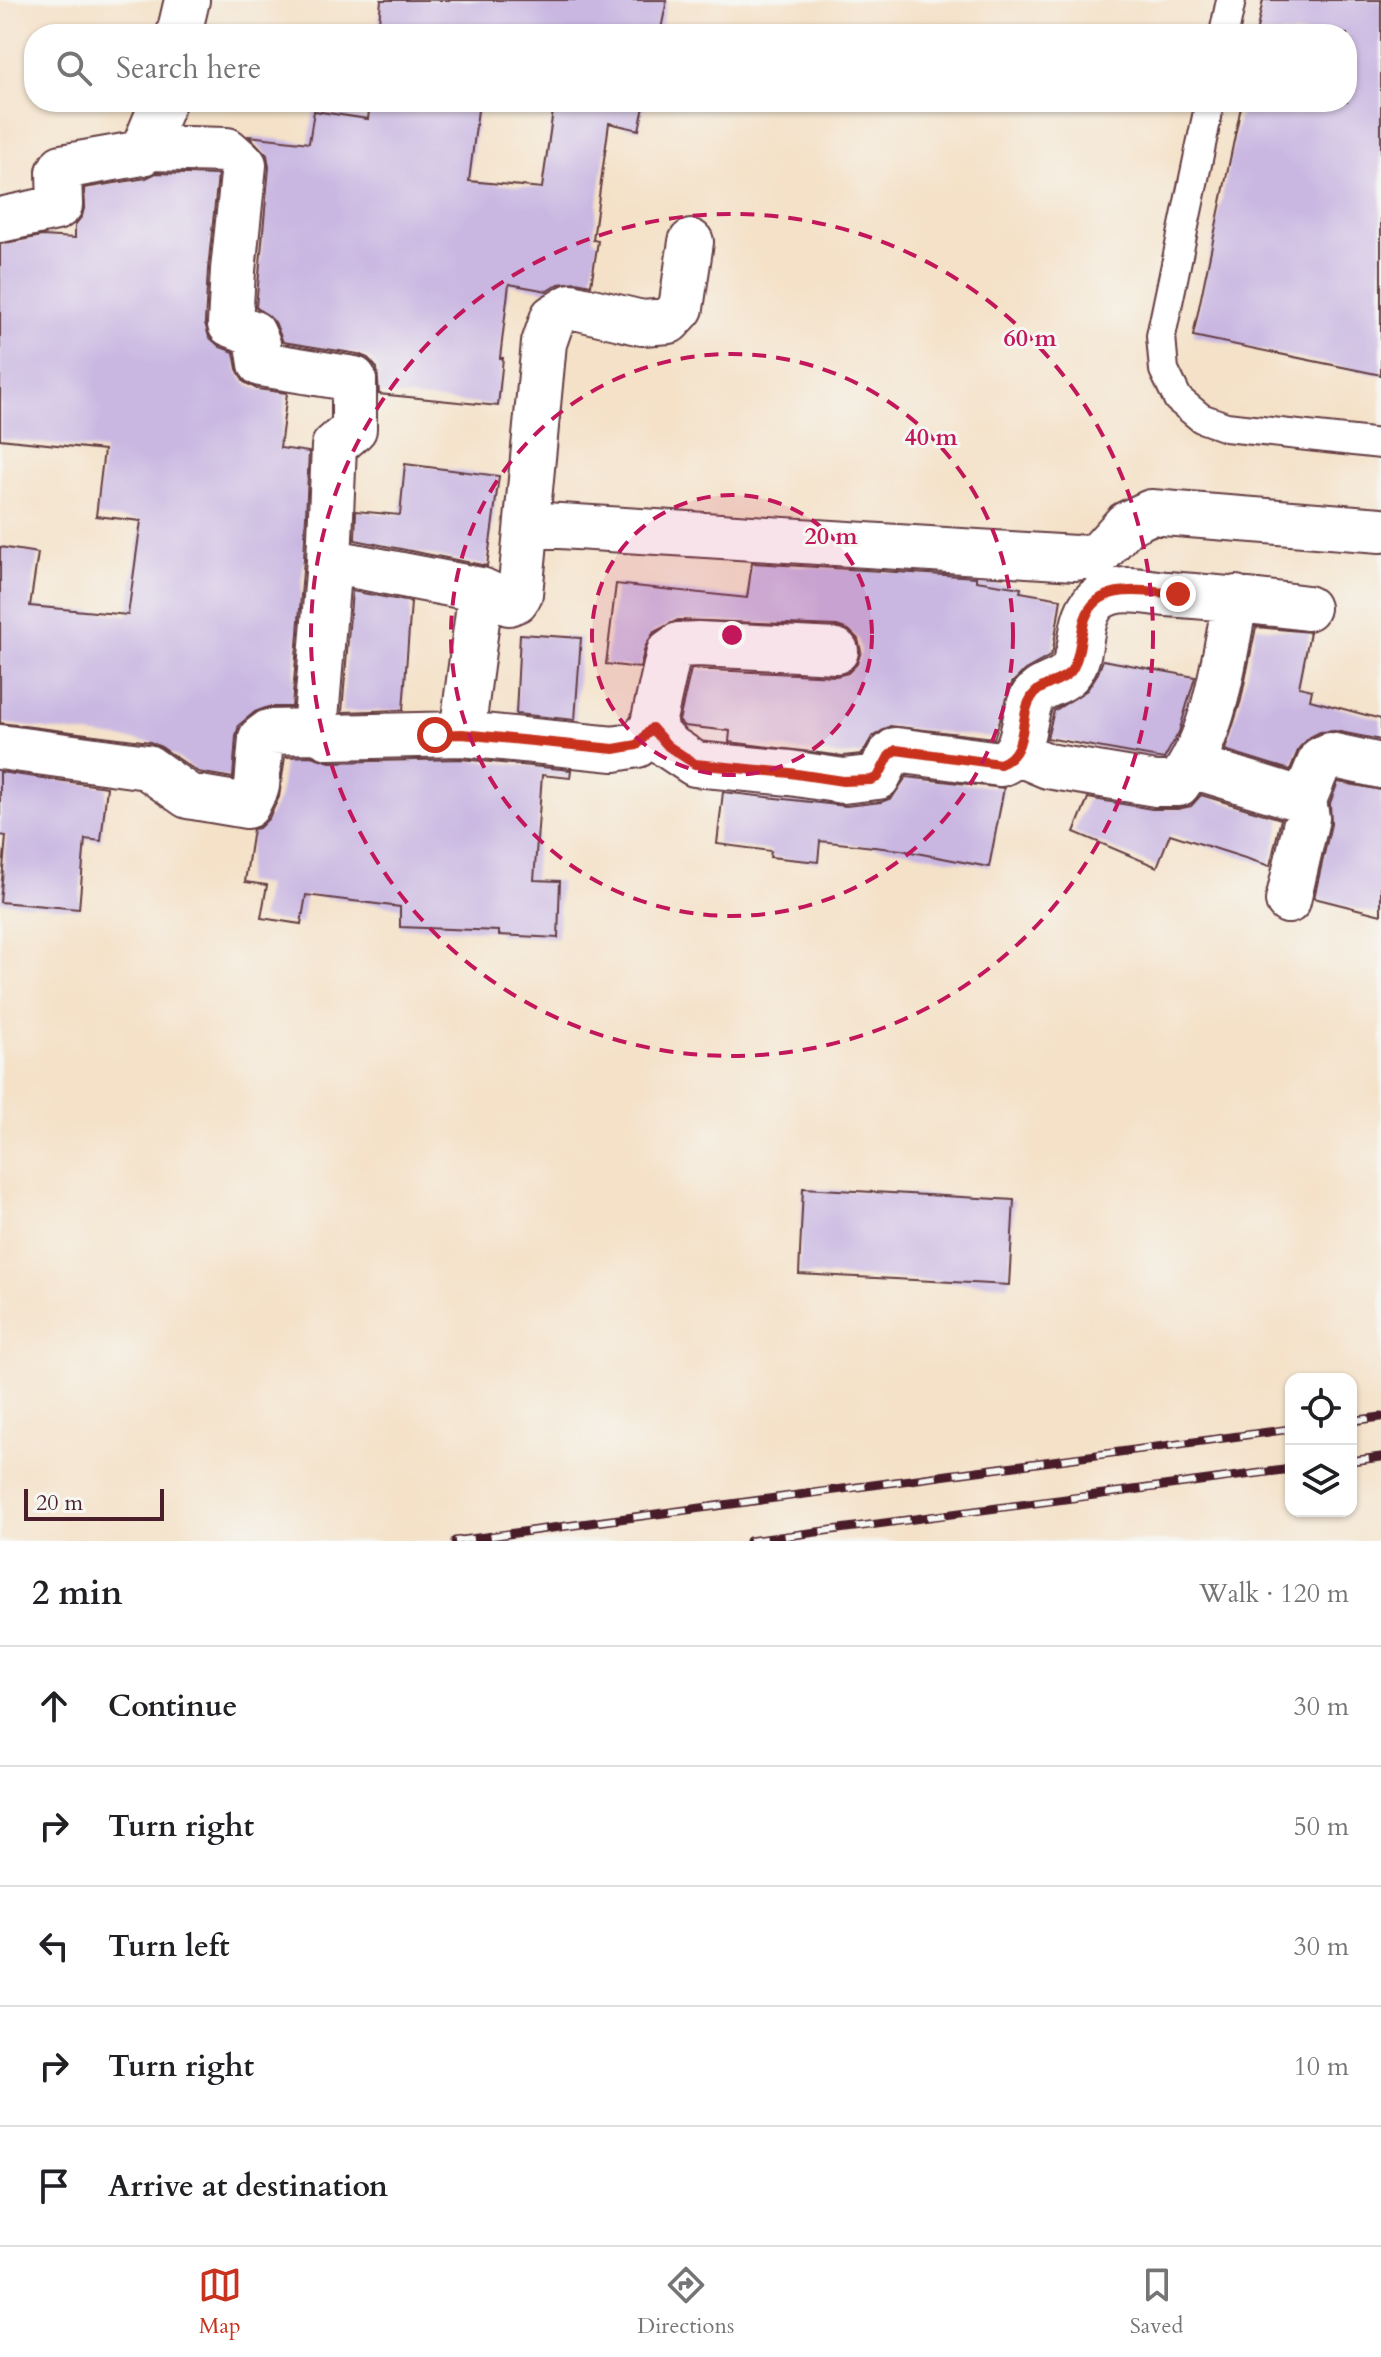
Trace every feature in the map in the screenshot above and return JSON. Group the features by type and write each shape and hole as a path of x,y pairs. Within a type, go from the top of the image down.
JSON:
{"street":[{"path":"181,24 187,0"},
{"path":"0,220 60,205 59,172 62,167 138,155 147,148 160,112"},
{"path":"147,148 227,150 244,165 230,324 253,333 261,364 354,379 354,429 334,446 317,731"},
{"path":"329,561 481,590 509,603 516,600 520,594 528,524 544,343 553,317 571,306 642,323 669,321 681,308 691,242"},
{"path":"528,524 1075,558 1098,555 1126,524 1151,512 1381,530"},
{"path":"462,734 481,590"},
{"path":"652,728 668,746 695,764 843,781 878,777 889,756 896,750 1000,764 1011,760 1017,753 1031,698 1038,690 1066,676 1073,668 1085,618 1100,597 1119,590 1236,598 1307,608"},
{"path":"1017,753 1048,766 1156,784 1178,784 1192,766 1212,715 1236,598"},
{"path":"0,747 147,767 188,796 247,806 257,786 261,738 269,732 317,731 329,737 462,734 614,749 637,745 652,728 669,652 679,645 836,651"},
{"path":"1288,901 1307,818 1304,800 1321,759 1330,755 1381,766"},
{"path":"1192,766 1304,800"}],"lane":[{"path":"1226,24 1231,0"},
{"path":"1208,112 1161,336 1164,370 1178,399 1201,418 1226,427 1381,444"}],"building":[{"path":"381,0 667,0 662,24 379,24"},
{"path":"1263,0 1381,0 1381,375 1193,336 1240,112 1357,112 1357,24 1258,24"},
{"path":"314,112 368,119 369,112 478,112 469,181 542,188 553,112 643,112 639,130 609,123 593,240 598,241 591,285 576,282 559,284 547,291 509,284 498,406 379,394 377,368 368,358 283,342 275,322 256,307 269,167 267,155 249,136 309,143"},
{"path":"156,173 218,175 205,323 209,337 220,347 234,352 237,369 244,382 257,389 287,393 280,448 309,452 292,707 268,707 255,712 239,725 233,778 198,772 150,742 0,723 0,547 38,553 30,606 128,615 141,521 96,516 104,450 0,439 0,244 42,236 75,238 75,225 85,205 84,188 146,178"},
{"path":"405,464 499,476 487,566 355,540 356,511 400,515"},
{"path":"752,563 976,577 976,581 1021,588 1020,592 1061,599 1053,650 1050,656 1025,670 1012,683 994,738 890,726 872,737 862,754 843,756 729,742 730,731 684,726 679,721 691,669 836,676 848,673 857,664 861,651 858,639 849,630 837,626 678,620 654,632 645,647 640,668 606,664 616,584 747,598"},
{"path":"352,591 411,602 403,710 342,712"},
{"path":"1256,627 1310,632 1299,687 1312,690 1310,700 1381,719 1381,740 1335,731 1320,732 1299,748 1290,770 1225,750 1241,700"},
{"path":"520,634 581,638 575,720 516,714"},
{"path":"1103,660 1195,677 1179,732 1164,759 1047,738 1054,711 1087,690"},
{"path":"311,756 330,762 461,759 571,770 570,778 542,775 534,880 560,881 558,938 499,935 499,931 400,927 400,907 306,895 301,924 261,918 267,885 245,882 253,829 259,828 269,818 279,797 285,757"},
{"path":"0,772 107,787 101,841 85,839 79,909 0,902 6,836 0,835"},
{"path":"906,777 1004,788 989,867 901,850 820,841 818,862 770,857 771,851 717,844 723,792 846,806 892,798"},
{"path":"1338,782 1381,790 1381,915 1314,898 1331,824 1330,803"},
{"path":"1201,795 1281,819 1270,866 1170,834 1157,867 1074,832 1088,798 1152,809 1178,809 1191,806"},
{"path":"803,1188 1014,1200 1009,1285 799,1274"}],"railway":[{"path":"1357,1420 1381,1417"},
{"path":"455,1541 1285,1430"},
{"path":"1357,1460 1381,1457"},
{"path":"749,1541 1285,1470"}],"route":[{"path":"435,735 462,734 614,749 637,745 652,728 668,746 695,764 843,781 878,777 889,756 896,750 1000,764 1011,760 1017,753 1031,698 1038,690 1066,676 1073,668 1085,618 1100,597 1119,590 1178,594"}]}
